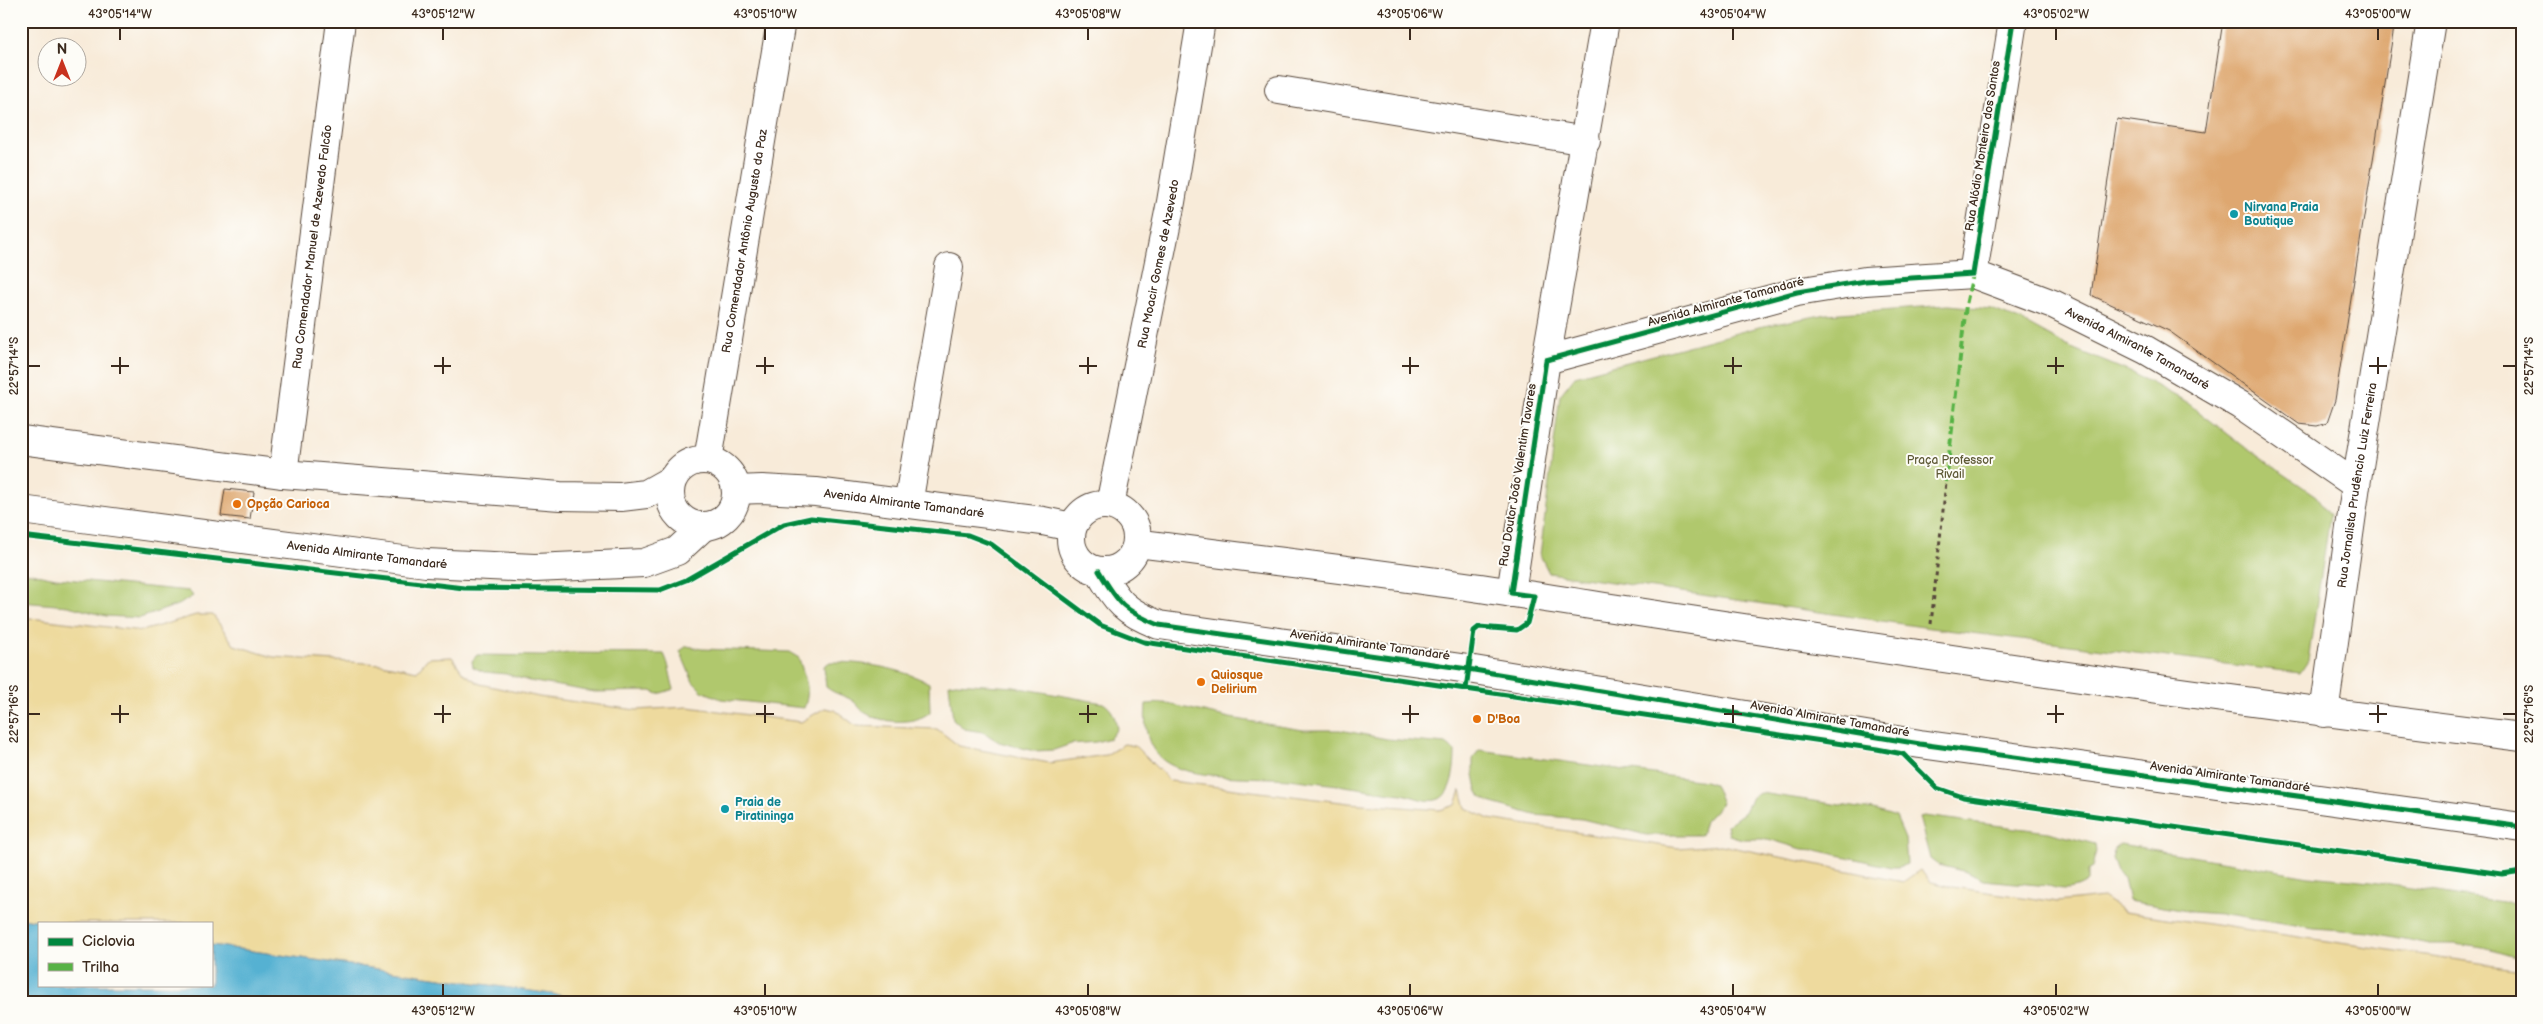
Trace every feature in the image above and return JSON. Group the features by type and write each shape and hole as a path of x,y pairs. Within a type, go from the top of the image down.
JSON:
{"street":[{"name":"Rua Comendador Manuel de Azevedo Falcão","path":"283,474 341,21"},
{"name":"Rua Comendador Antônio Augusto da Paz","path":"708,460 781,21"},
{"name":"Rua Moacir Gomes de Azevedo","path":"1110,506 1171,202 1201,21"},
{"name":"Rua Doutor João Valentim Tavares","path":"1511,593 1546,360 1586,141 1605,21"},
{"name":"Rua Alódio Monteiro dos Santos","path":"1973,274 2013,21"},
{"name":"Rua Jornalista Prudêncio Luiz Ferreira","path":"2324,713 2356,485 2431,21"},
{"path":"1279,90 1586,141"},
{"path":"908,504 949,267"},
{"name":"Avenida Almirante Tamandaré","path":"1546,360 1797,292 1864,281 1973,274 2053,304 2146,350 2240,405 2356,485"},
{"path":"21,440 283,474 560,496 621,497 646,494 671,480 678,470 686,464 697,460 708,460 725,468 732,475 736,490 734,504 730,513 723,520 704,526 693,525 675,512 669,496 671,480"},
{"name":"Avenida Almirante Tamandaré","path":"736,490 762,489 816,492 1043,520 1072,527"},
{"path":"1100,505 1110,506 1128,515 1134,523 1137,543 1128,561 1110,571 1090,569 1075,556 1071,542 1072,527 1083,512 1100,505"},
{"name":"Avenida Almirante Tamandaré","path":"21,510 426,562 535,568 644,563 677,551 704,526"},
{"path":"1137,543 1511,593 1928,657 2324,713 2522,737"},
{"name":"Avenida Almirante Tamandaré","path":"1099,571 1115,598 1134,615 1159,625 1468,668 1920,744 2522,827"}],"path":[{"path":"1928,657 1946,482"}],"green space":[{"name":"Praça Professor Rivail","path":"1948,305 1991,309 2022,321 2069,347 2130,372 2185,401 2246,448 2316,496 2330,516 2308,661 2300,673 1930,628 1549,573 1540,555 1560,395 1575,376 1759,327 1827,314"},
{"path":"21,571 56,578 189,591 193,596 180,604 140,618 106,616 68,606 21,602"},
{"path":"687,646 702,649 789,652 799,658 805,677 807,695 804,708 721,699 702,691 693,682 680,651"},
{"path":"568,653 664,654 674,689 658,694 651,691 594,692 529,681 506,674 484,672 473,667 472,661 477,655 546,656"},
{"path":"830,662 881,667 906,673 929,683 930,712 906,721 888,721 871,716 850,699 826,687 824,666"},
{"path":"949,684 1014,687 1103,703 1113,714 1117,729 1110,738 1096,742 1071,744 1054,750 1034,751 999,742 983,732 964,729 953,719"},
{"path":"1164,703 1230,718 1303,730 1340,730 1387,739 1446,744 1455,751 1452,778 1444,796 1430,801 1402,794 1289,779 1195,773 1181,769 1161,759 1151,745 1146,730 1146,704"},
{"path":"1479,750 1705,781 1714,784 1722,803 1705,821 1701,835 1647,835 1582,819 1535,815 1489,802 1481,797 1477,790 1473,769 1473,759"},
{"path":"1760,793 1873,810 1896,817 1905,838 1907,864 1891,867 1816,850 1802,849 1768,839 1742,839 1729,835 1727,825 1745,812 1752,797"},
{"path":"1924,816 2048,832 2095,844 2096,851 2092,867 2088,869 2088,881 2074,888 2059,889 2049,886 1983,880 1967,872 1938,865 1930,859 1919,817"},
{"path":"2120,844 2309,876 2371,882 2522,905 2522,959 2484,948 2454,944 2429,944 2369,932 2314,928 2234,915 2193,912 2129,901 2124,878 2117,872 2112,859 2115,848"}],"sand":[{"name":"Praia de Piratininga","path":"196,615 213,615 234,645 273,657 381,664 417,671 428,658 452,657 463,673 480,684 539,697 636,710 688,707 801,722 825,708 835,710 856,726 937,729 959,746 1049,763 1106,755 1124,744 1135,746 1170,781 1349,803 1440,810 1456,805 1461,790 1466,808 1489,819 1678,848 1721,845 1903,882 1920,870 1931,882 1952,887 2057,902 2103,897 2124,912 2522,969 2522,1003 614,1003 212,945 212,922 49,922 21,918 21,617 142,631"}],"water":[{"path":"21,918 49,922 38,922 38,986 212,986 212,945 614,1003 21,1003"}],"building":[{"name":"Nirvana Praia Boutique","path":"2223,21 2395,21 2335,400 2327,423 2317,426 2299,424 2169,331 2091,295 2117,119 2206,132"},
{"name":"Opção Carioca","path":"225,489 254,492 250,519 221,516"}],"marked path":[{"path":"1946,482 1966,305 1973,274"}],"cycle path":[{"path":"1466,689 1474,631 1479,627 1517,630 1527,623 1534,596 1511,593 1546,360 1797,292 1865,281 1973,274 2013,21"},
{"path":"21,536 464,588 660,590 686,580 784,524 811,518 968,535 991,544 1100,625 1144,642 1877,749 1903,754 1937,788 1963,797 2502,874 2522,871"},
{"path":"1099,571 1111,591 1123,605 1159,625 1468,669 1920,744 2522,827"}],"place":[{"name":"Nirvana Praia Boutique","path":"2234,214"},
{"name":"Opção Carioca","path":"237,504"},
{"name":"Quiosque Delirium","path":"1201,682"},
{"name":"D'Boa","path":"1477,719"},
{"name":"Praia de Piratininga","path":"725,809"}]}
